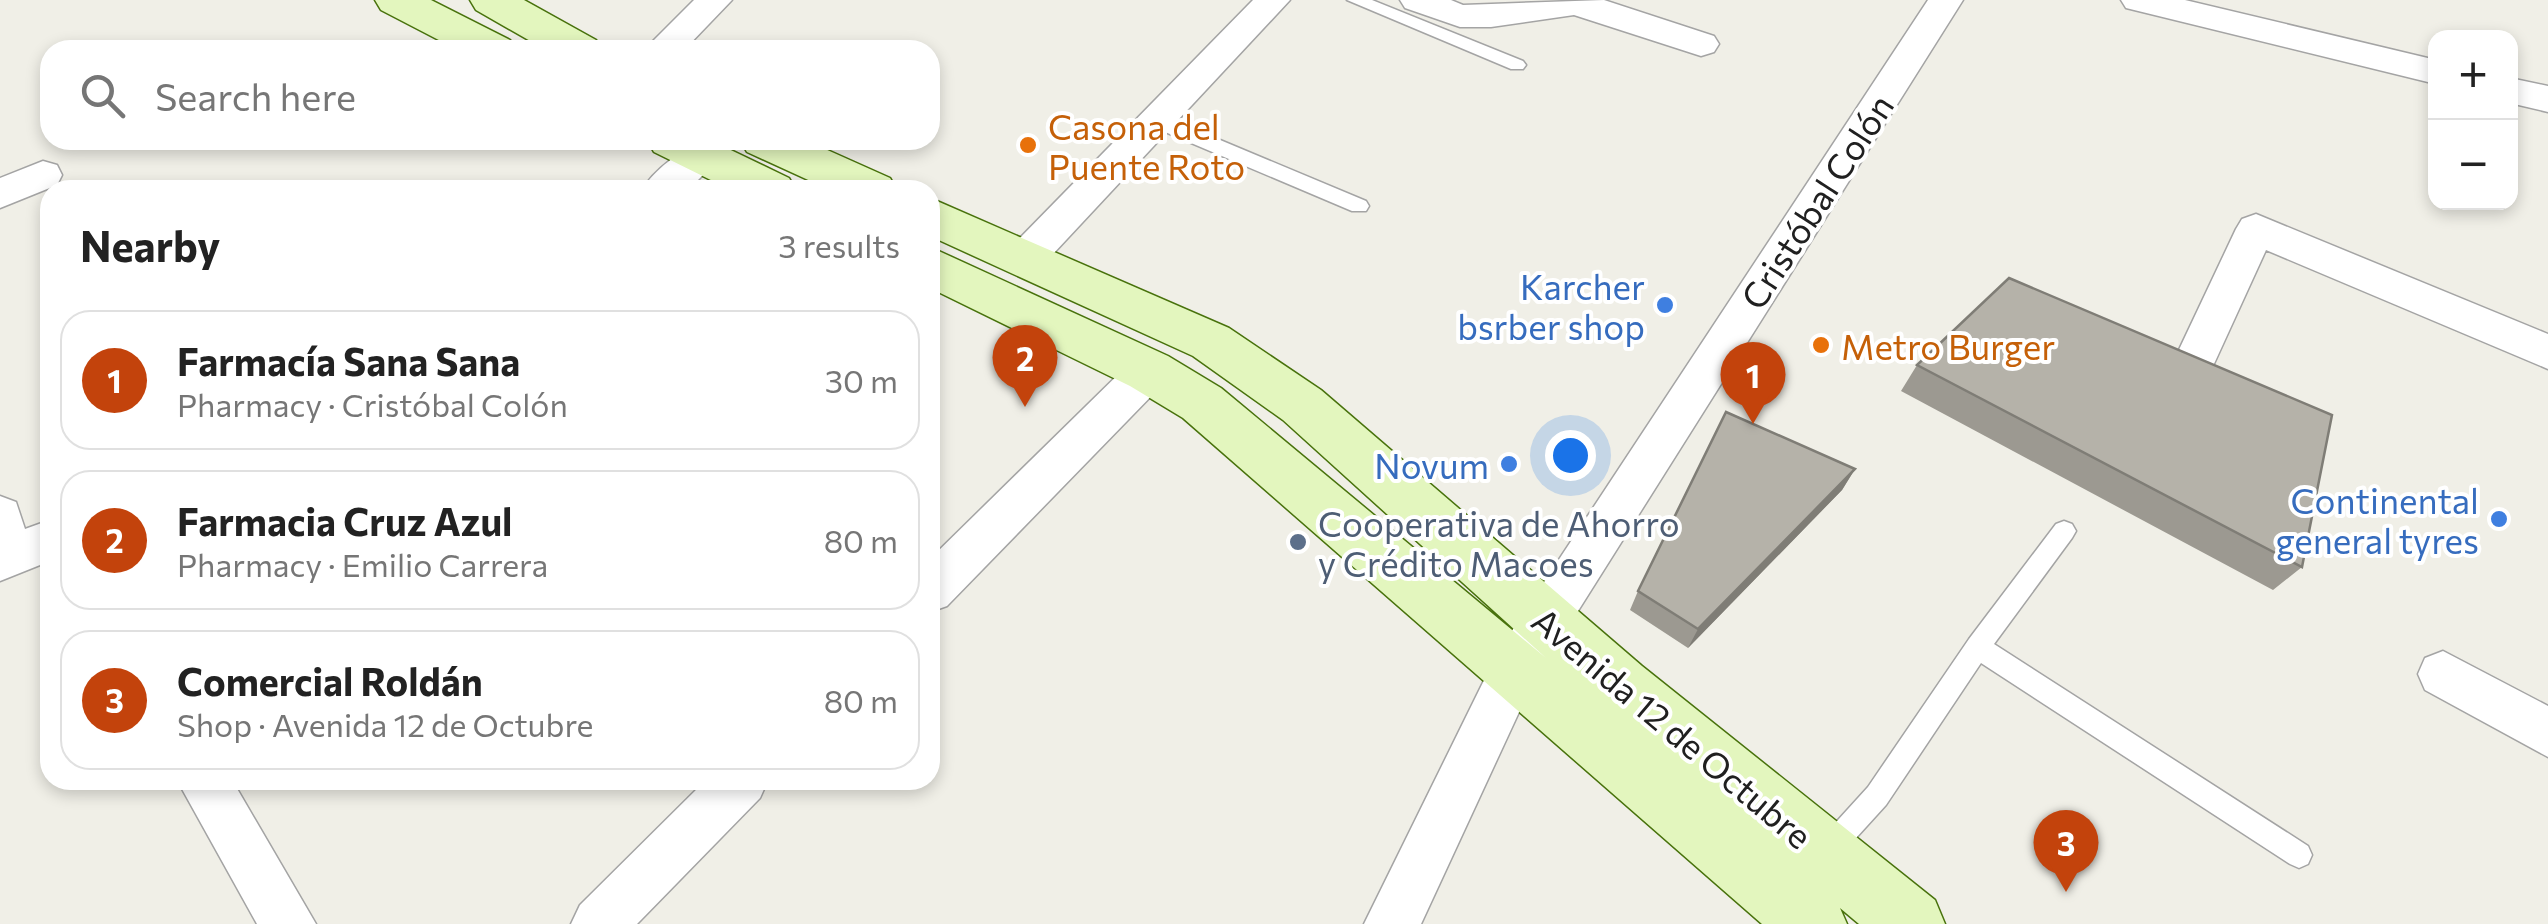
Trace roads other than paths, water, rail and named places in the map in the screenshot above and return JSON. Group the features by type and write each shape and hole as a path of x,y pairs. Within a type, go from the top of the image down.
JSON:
{"main road":[{"path":"396,0 474,40"},
{"path":"490,0 562,40"},
{"path":"690,150 752,180"},
{"path":"785,150 852,180"},
{"name":"Avenida 12 de Octubre","path":"940,220 1211,342 1302,405 1531,644 1813,924"},
{"name":"Avenida 12 de Octubre","path":"940,271 1150,371 1202,403 1824,853 1912,924"}],"street":[{"path":"673,40 715,0"},
{"path":"1025,258 1274,0"},
{"path":"1417,0 1460,16 1491,16 1576,3 1701,44"},
{"name":"Cristóbal Colón","path":"1392,924 1531,644 1946,0"},
{"path":"2138,0 2255,14 2428,69"},
{"path":"2518,92 2548,99"},
{"path":"668,180 685,150"},
{"path":"0,194 44,175"},
{"path":"2198,354 2256,229 2548,352"},
{"path":"940,581 1150,371"},
{"path":"2,545 40,541"},
{"path":"2443,674 2548,732"},
{"path":"209,790 288,924"},
{"path":"599,924 732,790"}],"lane":[{"path":"1356,0 1517,65"},
{"path":"1158,121 1359,206"},
{"path":"1824,853 1877,796 2064,530"},
{"path":"1978,648 2299,855"}],"place":[{"name":"Casona del Puente Roto","path":"1028,145"},
{"name":"Karcher bsrber shop","path":"1665,305"},
{"name":"Metro Burger","path":"1821,345"},
{"name":"Farmacia Cruz Azul","path":"1025,407"},
{"name":"Farmacía Sana Sana","path":"1753,424"},
{"name":"Novum","path":"1509,464"},
{"name":"Continental general tyres","path":"2499,519"},
{"name":"Cooperativa de Ahorro y Crédito Macoes","path":"1298,542"},
{"name":"Comercial Roldán","path":"2066,892"}]}
